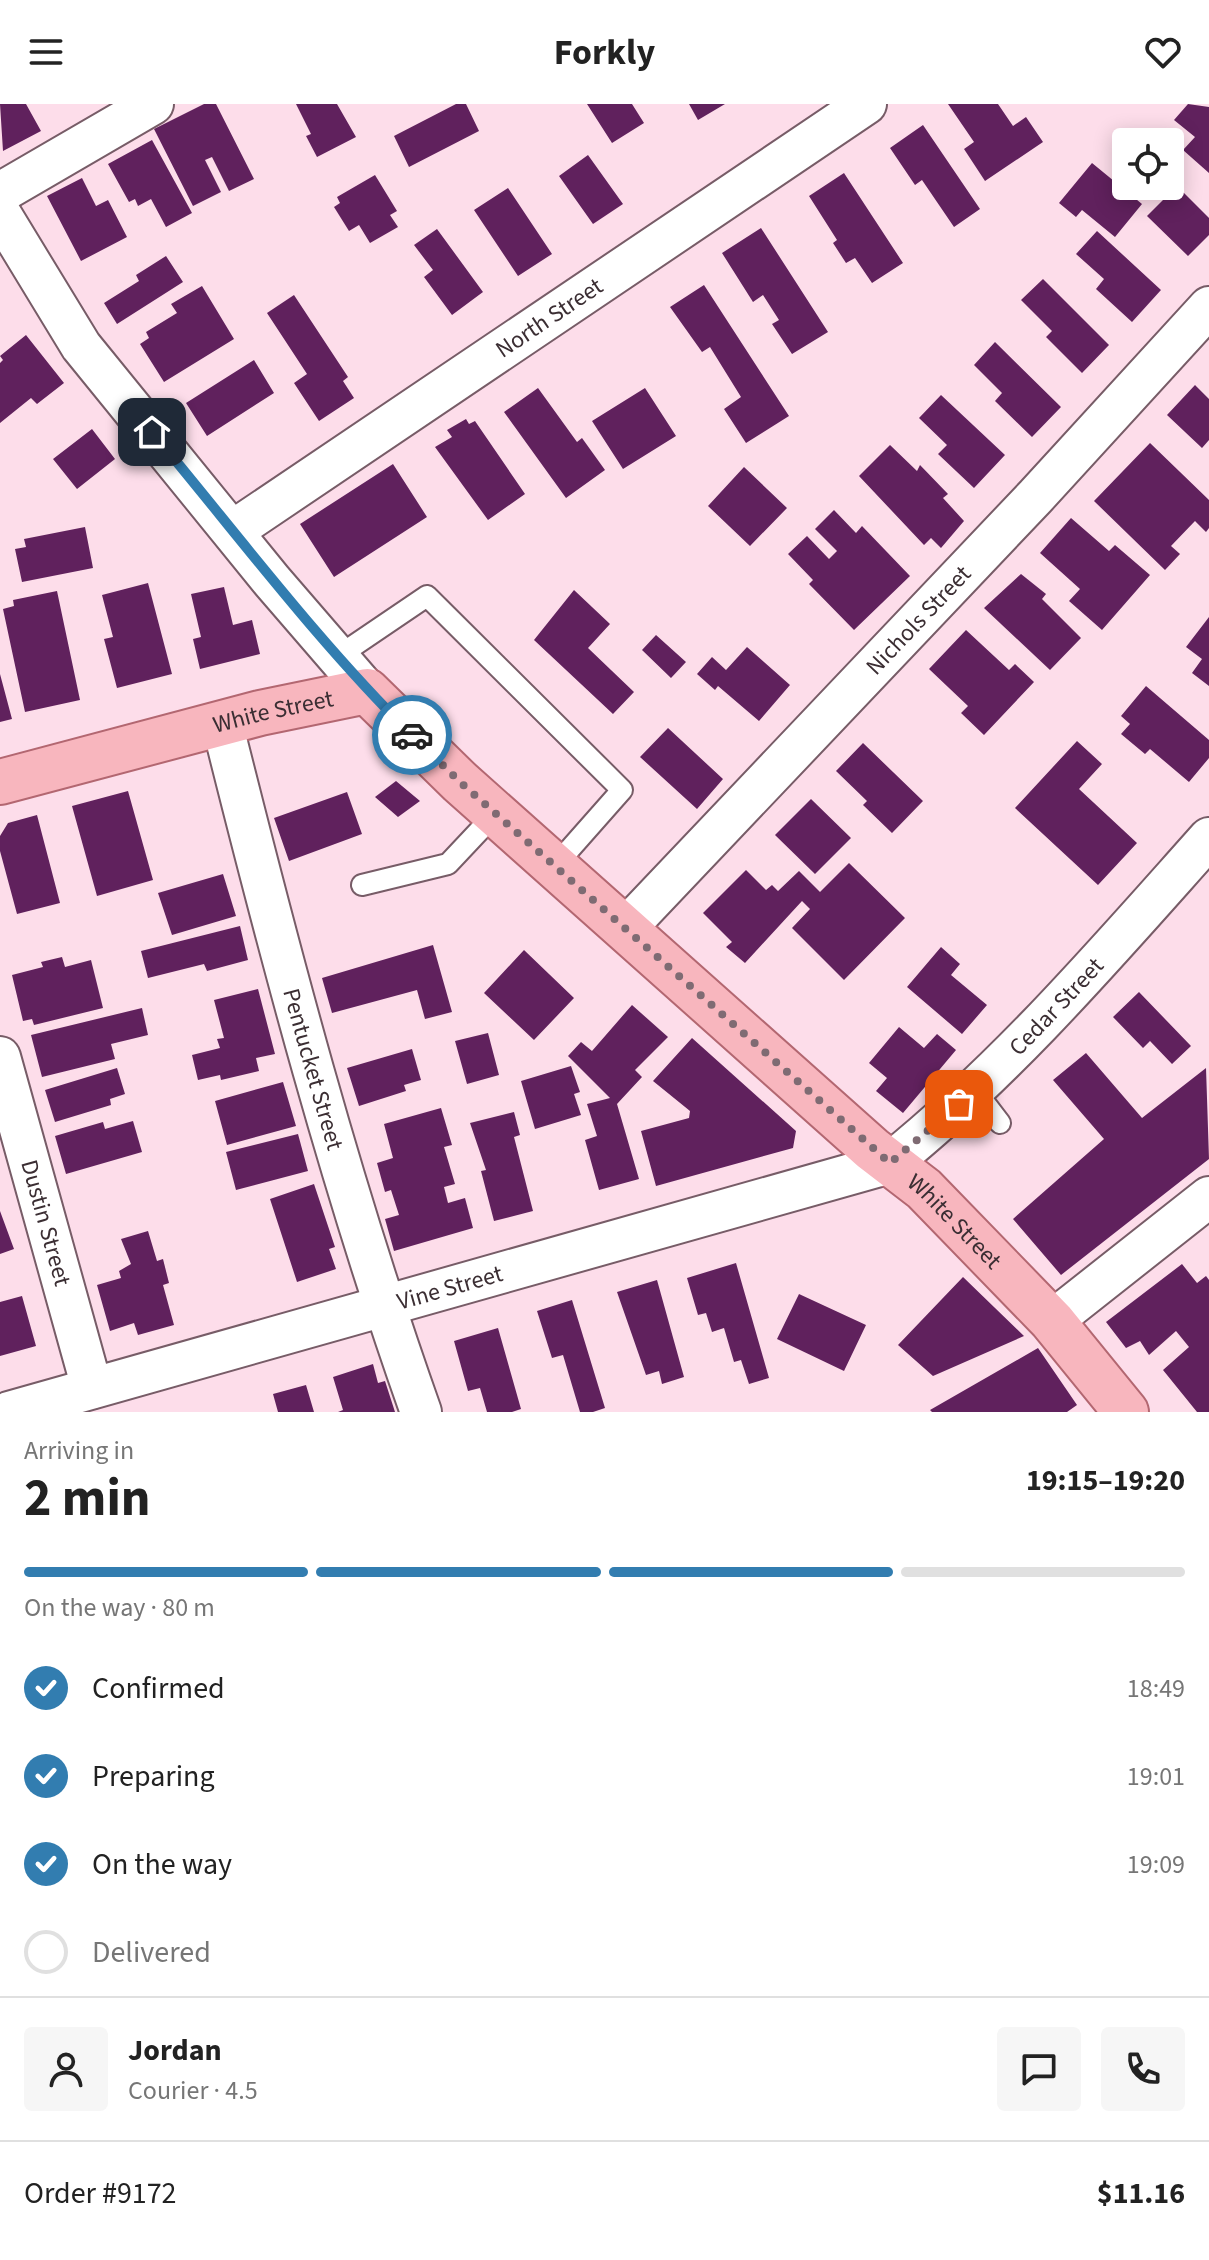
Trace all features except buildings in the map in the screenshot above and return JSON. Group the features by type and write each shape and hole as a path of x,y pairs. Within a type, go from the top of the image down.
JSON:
{"main road":[{"name":"White Street","path":"0,782 222,723 367,691 554,867 890,1163 924,1189 1052,1321 1126,1412"}],"street":[{"path":"0,193 153,104"},
{"name":"North Street","path":"234,530 866,104"},
{"path":"0,213 81,346 367,691"},
{"name":"Nichols Street","path":"625,929 1209,307"},
{"name":"Pentucket Street","path":"222,723 332,1138 383,1306 421,1412"},
{"name":"Cedar Street","path":"890,1163 944,1119 974,1089 1104,955 1209,838"},
{"name":"Dustin Street","path":"0,1057 92,1388"},
{"name":"Vine Street","path":"9,1412 890,1163"},
{"path":"1052,1321 1209,1197"}],"lane":[{"path":"337,657 427,596 622,790 554,867"},
{"path":"362,885 448,864 495,814"},
{"path":"974,1089 1000,1123"}],"way so far":[{"path":"412,735 460,782 890,1163 959,1104"}],"route":[{"path":"152,432 272,581 367,691 412,735"}]}
